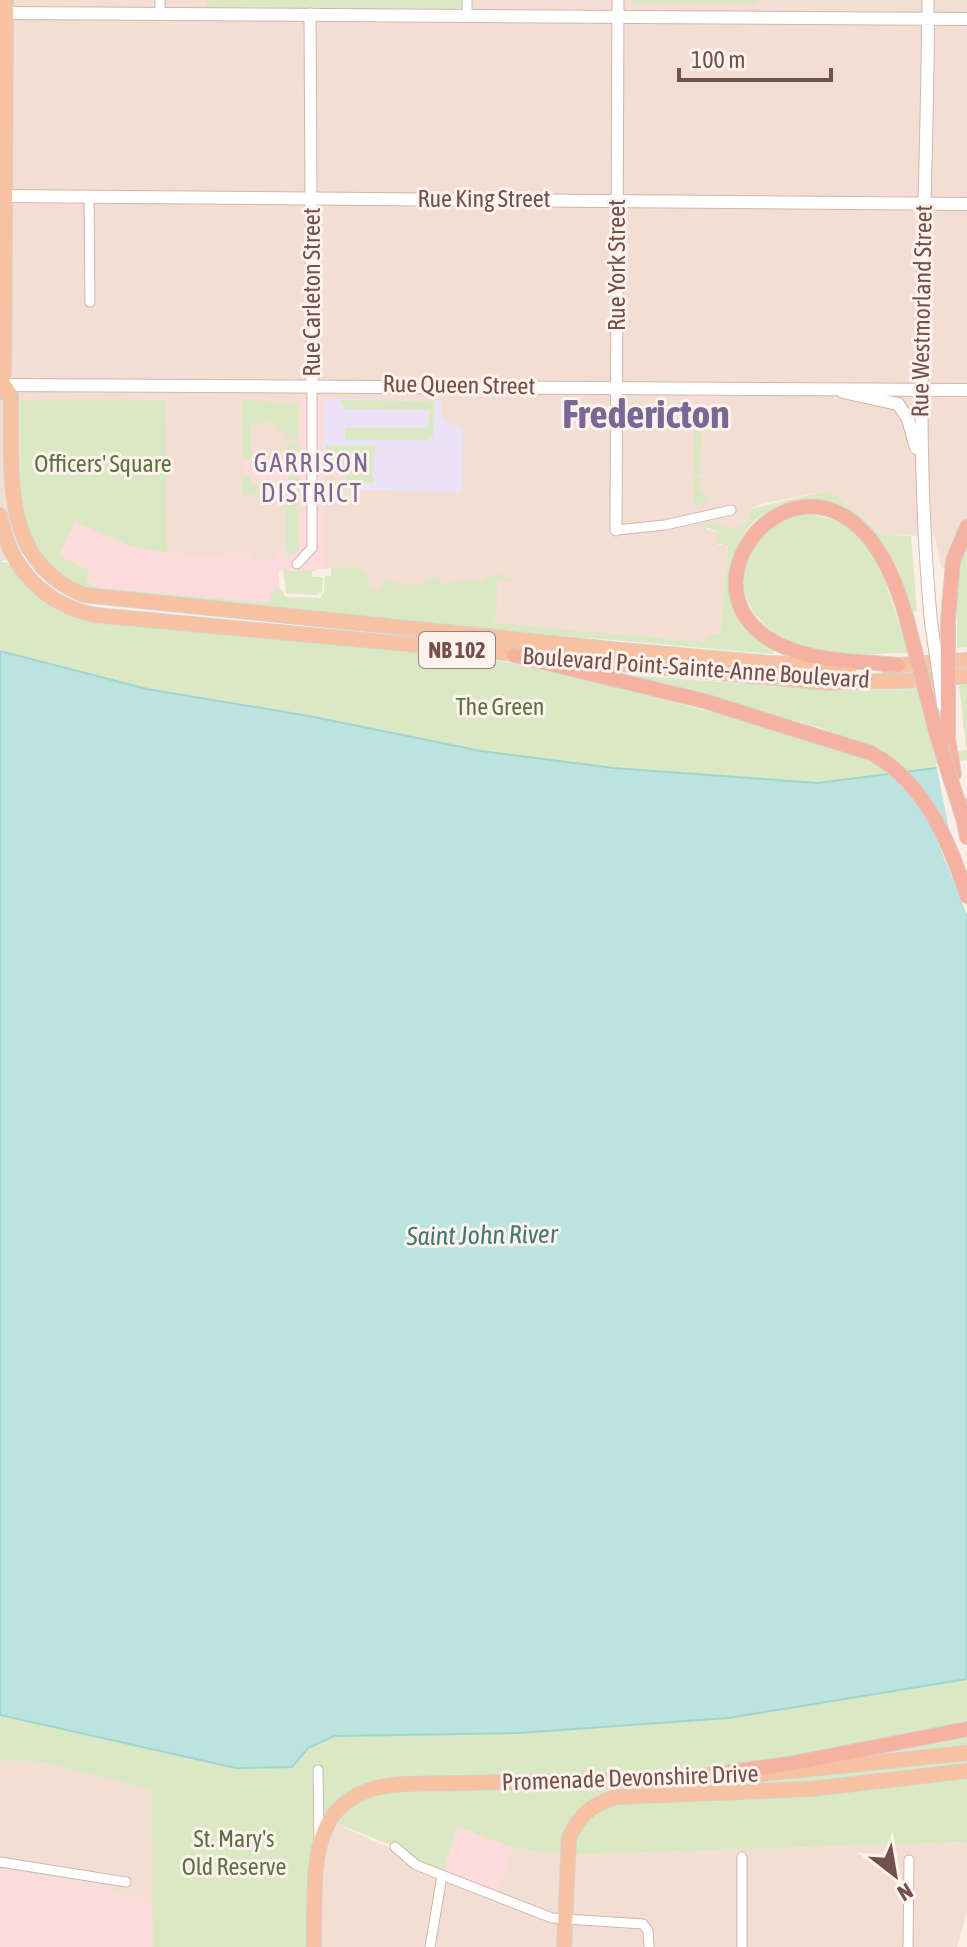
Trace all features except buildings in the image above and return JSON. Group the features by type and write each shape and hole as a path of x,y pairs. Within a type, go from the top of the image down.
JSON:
{"highway":[{"path":"898,665 815,655 778,644 767,637 747,615 740,600 737,571 747,541 765,521 792,508 825,508 843,514 878,546 894,579 962,815"},
{"path":"967,527 953,561 948,620 948,739 967,837"},
{"path":"514,655 791,726 871,753 907,778 930,810 967,896"},
{"path":"675,1780 788,1764 967,1729"}],"main road":[{"path":"4,9 160,6 310,14 967,19"},
{"name":"NB 102","path":"1,387 4,9"},
{"name":"Rue Westmorland Street","path":"928,19 921,466 931,622 948,739"},
{"name":"Rue King Street","path":"2,196 967,204"},
{"name":"Rue Queen Street","path":"1,387 312,384 967,390"},
{"name":"Boulevard Point-Sainte-Anne Boulevard","path":"1,387 11,396 13,515 20,540 35,566 50,579 84,595 768,663 898,665 967,660"},
{"path":"836,388 861,398 898,404 908,419 921,466"},
{"name":"Boulevard Point-Sainte-Anne Boulevard","path":"0,515 10,550 22,571 50,597 83,612 827,683 967,676"},
{"name":"Promenade Devonshire Drive","path":"319,1842 328,1820 341,1804 359,1792 380,1785 675,1780 879,1765 967,1753"},
{"name":"Promenade Devonshire Drive","path":"564,1947 569,1838 575,1823 596,1803 615,1797 810,1789 967,1771"},
{"path":"314,1947 319,1842"}],"street":[{"path":"467,0 467,15"},
{"name":"Rue York Street","path":"616,530 618,0"},
{"name":"Rue Westmorland Street","path":"928,0 928,19"},
{"name":"Rue Carleton Street","path":"297,564 312,548 310,14"},
{"path":"89,197 90,302"},
{"path":"616,530 665,525 731,510"},
{"path":"318,1770 319,1842"},
{"path":"395,1847 416,1865 552,1918 646,1927 649,1947"},
{"path":"742,1857 742,1947"},
{"path":"908,1947 909,1860"},
{"path":"0,1862 126,1882"},
{"path":"430,1947 442,1876"}],"shaded area":[{"path":"0,0 967,0 967,519 947,568 941,568 935,536 883,535 834,493 827,491 761,504 750,509 747,522 734,529 711,522 706,525 708,530 720,532 718,545 728,545 720,635 706,642 397,613 380,590 369,590 359,567 279,571 279,587 272,592 273,598 32,549 0,562"},
{"path":"300,398 337,398 326,462 325,567 317,567 317,571 279,571 279,587 272,592 270,603 101,588 87,582 89,570 59,555 34,435 167,495 167,553 225,556 226,551 253,551 253,558 274,559 281,551 299,551 299,476 288,484 251,485 251,475 242,475 242,460 288,459 299,467"},
{"path":"325,398 442,401 441,418 463,429 462,492 345,490 346,468 322,468"},
{"path":"0,1761 41,1762 151,1788 153,1908 141,1897 124,1899 105,1886 0,1869"},
{"path":"328,1820 495,1896 513,1848 566,1855 967,1842 967,1912 957,1947 314,1947"},
{"path":"457,1825 513,1848 495,1896 442,1876"},
{"path":"0,1869 105,1886 124,1899 141,1897 153,1908 153,1947 0,1947"}],"green space":[{"path":"206,0 467,0 467,15 206,13"},
{"path":"632,0 756,0 756,4 634,3"},
{"name":"Officers' Square","path":"20,400 166,401 167,553 131,546 75,522 59,555 89,570 87,582 101,588 270,603 272,592 279,587 286,597 320,598 324,592 325,576 331,576 331,567 359,567 369,579 369,590 380,590 384,579 404,585 425,585 425,578 439,577 440,584 479,579 485,582 486,577 499,574 517,581 497,581 497,614 491,622 706,642 710,634 720,634 728,546 711,541 717,542 719,532 697,524 711,522 734,529 747,522 750,509 827,491 834,493 882,535 911,536 917,611 910,612 892,560 882,544 860,521 834,508 807,503 781,507 758,518 742,537 734,562 737,594 743,611 754,630 774,647 773,654 406,622 76,587 41,562 21,513"},
{"path":"242,400 299,404 299,439 284,439 284,430 275,430 275,421 250,425 251,457 258,460 242,460"},
{"path":"339,400 435,401 433,435 427,440 345,440 345,428 428,428 429,410 345,409"},
{"path":"694,429 702,430 700,472 705,474 694,474"},
{"path":"287,444 299,444 299,467 288,467 288,460 284,459"},
{"path":"326,445 376,445 372,472 375,483 359,483 358,490 345,490 346,469 327,468 326,490"},
{"path":"242,475 251,475 252,485 288,484 288,476 299,476 299,492 242,495"},
{"path":"699,477 700,491 708,494 707,501 694,506 693,478"},
{"path":"299,496 299,551 296,554 286,554 285,499"},
{"path":"800,511 848,524 876,554 909,653 847,654 811,650 780,636 756,614 744,586 751,552 766,528"},
{"path":"967,538 967,647 957,648 957,611 953,610 959,557"},
{"name":"The Green","path":"0,562 7,562 42,598 88,619 491,660 573,672 694,708 879,751 821,728 629,675 842,691 918,689 934,754 967,750 967,764 818,783 613,768 481,751 309,716 147,689 0,651"},
{"path":"283,571 312,571 312,577 323,577 322,592 316,595 286,593"},
{"path":"108,609 772,670 859,674 967,666 967,669 915,674 803,676"},
{"path":"967,684 967,747 966,748 959,685"},
{"name":"St. Mary's Old Reserve","path":"967,1679 967,1842 566,1855 513,1848 457,1826 442,1876 395,1847 328,1820 314,1947 153,1947 151,1789 41,1762 0,1761 0,1715 236,1768 292,1767 308,1748 334,1736 519,1733 728,1718"}],"water":[{"name":"Saint John River","path":"0,651 147,689 309,716 481,751 613,768 818,783 967,764 967,1679 728,1718 519,1733 334,1736 308,1748 292,1767 236,1768 0,1715"}],"pier":[{"path":"967,760 967,915 925,811 889,770 903,768 923,787 952,844 936,764"}],"district":[{"name":"Fredericton","path":"646,414"},
{"name":"GARRISON DISTRICT","path":"312,478"}]}
